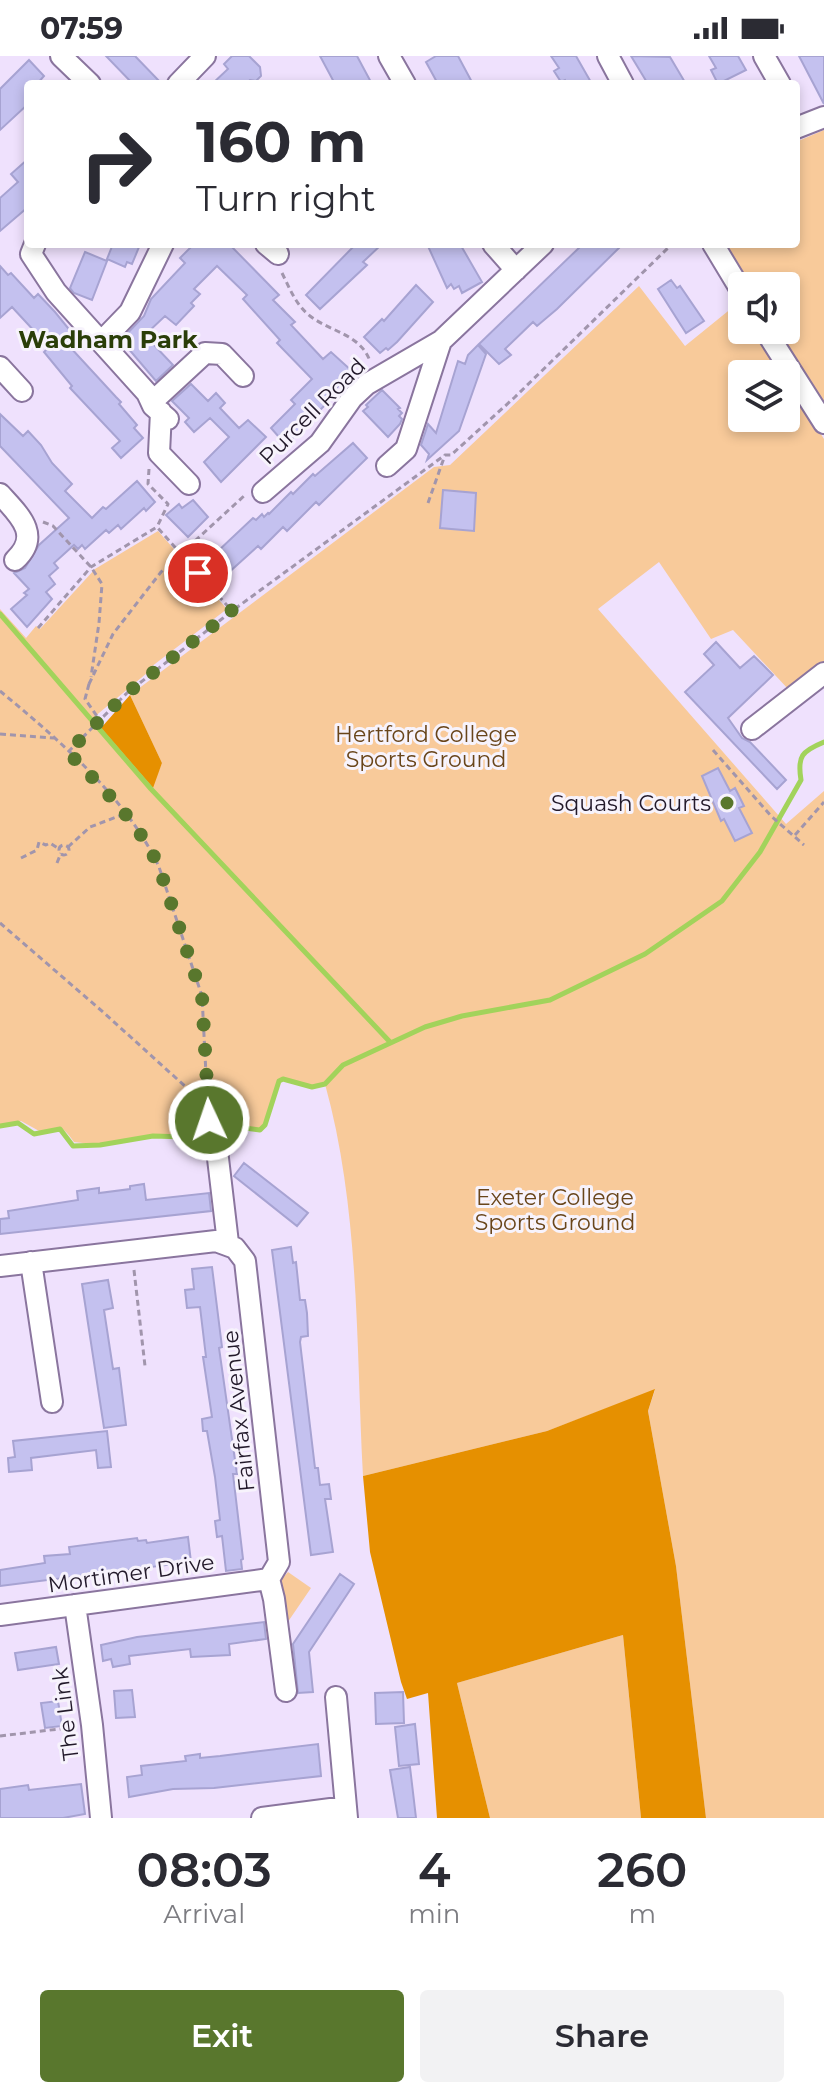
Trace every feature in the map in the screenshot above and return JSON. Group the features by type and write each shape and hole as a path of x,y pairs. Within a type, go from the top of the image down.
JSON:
{"street":[{"path":"61,56 86,80"},
{"path":"182,80 205,56"},
{"path":"389,56 403,80"},
{"path":"608,56 621,80"},
{"path":"764,56 778,80"},
{"path":"800,122 824,117"},
{"path":"102,341 130,312 161,248"},
{"path":"497,248 516,270"},
{"name":"Purcell Road","path":"263,492 320,443 352,398 384,372 441,341 539,248"},
{"path":"715,248 730,272"},
{"path":"33,249 56,292 160,411"},
{"path":"387,466 406,449 441,341"},
{"path":"774,344 824,423"},
{"path":"189,484 159,453 160,411 205,353 222,354 243,376"},
{"path":"0,367 22,391"},
{"path":"0,494 25,524 29,540 27,549 15,560"},
{"path":"752,729 824,673"},
{"path":"0,1266 216,1241 228,1243 217,1150"},
{"name":"Fairfax Avenue","path":"228,1243 245,1261 279,1562 269,1579"},
{"path":"31,1262 52,1402"},
{"path":"269,1579 286,1691"},
{"name":"Mortimer Drive","path":"0,1615 269,1579"},
{"name":"The Link","path":"75,1605 101,1818"},
{"path":"262,1818 346,1813 336,1697"}],"path":[{"path":"68,752 127,693 232,611 445,455 451,455 668,248"},
{"path":"272,249 291,293 305,311 312,318 357,342 374,367 384,372"},
{"path":"428,503 445,455"},
{"path":"89,684 113,634 161,572 247,493 263,492"},
{"path":"19,517 33,518 53,526 91,567 102,584 99,623 85,699 99,719"},
{"path":"38,628 91,567 157,527 232,611"},
{"path":"0,691 54,738 127,813 150,847 199,986 209,1120"},
{"path":"0,734 54,738"},
{"path":"713,750 777,821 804,845"},
{"path":"794,836 824,802"},
{"path":"68,847 90,827 127,813"},
{"path":"21,858 37,850 39,842 50,843 60,851 69,853 68,847"},
{"path":"57,863 62,845 68,847"},
{"path":"0,923 208,1107"},
{"path":"131,1251 145,1366"},
{"path":"0,1736 92,1725"}],"green space":[{"path":"824,130 824,409 800,370 800,360 794,360 784,344 800,344 800,272 738,272 723,248 800,248 800,140"},
{"path":"639,286 685,346 728,311 728,344 764,344 774,360 728,360 728,432 800,432 800,401 824,439 824,663 789,690 733,630 711,639 659,562 598,609 786,824 824,791 824,1818 706,1818 676,1566 648,1411 655,1390 547,1431 363,1476 351,1229 345,1180 325,1084 312,1087 283,1079 279,1081 267,1119 260,1130 245,1128 205,1111 197,1117 187,1137 165,1134 100,1145 74,1142 60,1128 41,1132 21,1121 0,1125 0,609 26,638 36,626 40,629 95,569 158,531 227,609 147,670 93,718 152,787 162,763 130,695 434,467 450,465"},
{"path":"288,1572 311,1588 281,1632 273,1589"},
{"path":"623,1635 641,1818 490,1818 457,1683"}],"shaded area":[{"path":"130,695 162,763 153,788 101,728"},
{"path":"655,1389 648,1411 676,1566 706,1818 641,1818 623,1635 457,1683 490,1818 437,1818 428,1693 407,1699 401,1682 370,1552 363,1476 547,1431"}],"building":[{"path":"106,56 135,56 158,80 129,80"},
{"path":"232,56 249,56 260,67 261,76 257,80 216,80 228,69 224,64"},
{"path":"320,56 357,56 370,80 333,80"},
{"path":"436,56 458,56 471,80 436,80 426,62"},
{"path":"551,56 576,56 590,80 560,80 554,71 559,68"},
{"path":"631,56 670,57 684,80 646,80"},
{"path":"709,56 738,56 746,70 726,80 716,80 711,70 716,68"},
{"path":"799,56 824,56 824,104"},
{"path":"29,60 44,76 40,80 24,80 24,108 0,130 0,89"},
{"path":"24,163 24,210 0,231 0,198 18,182 11,174"},
{"path":"111,248 139,248 132,264 127,262 125,267 107,259"},
{"path":"190,248 233,248 279,295 273,300 295,322 291,325 323,359 331,352 353,372 322,402 325,405 286,445 271,428 295,404 291,400 312,379 277,343 280,340 243,299 247,295 217,266 194,289 200,294 191,303 194,306 176,325 165,316 147,333 173,365 156,381 121,340 144,316 151,299 185,263 180,258"},
{"path":"352,248 378,248 363,262 367,265 320,309 306,295"},
{"path":"429,248 462,248 482,282 462,293 459,286 454,289 451,284 447,288"},
{"path":"579,248 619,248 557,309 537,326 533,322 505,349 511,355 499,364 479,344"},
{"path":"85,252 107,261 92,300 74,293 70,288"},
{"path":"0,266 8,275 11,273 34,298 38,294 55,312 72,333 69,336 74,341 69,346 121,402 119,404 137,425 134,428 143,438 121,458 112,448 120,441 70,388 72,386 44,352 49,347 12,307 0,318"},
{"path":"671,280 677,288 680,286 704,321 686,333 658,289"},
{"path":"416,285 433,302 397,342 380,353 364,337 382,319 384,321"},
{"path":"478,345 486,354 459,431 427,460 429,454 421,445 428,424 436,433 458,361 465,364 468,355"},
{"path":"191,384 208,401 216,393 225,403 220,408 239,428 248,420 266,437 221,482 204,462 229,437 210,418 194,432 185,422 189,418 172,401"},
{"path":"382,390 402,413 399,416 402,419 400,424 388,437 363,411"},
{"path":"0,414 23,436 28,431 41,445 52,463 72,484 65,491 92,518 137,481 155,502 121,529 118,525 109,533 106,530 85,549 82,545 78,549 74,545 54,563 58,568 49,576 55,584 46,592 52,599 27,627 11,609 27,595 24,593 29,589 14,573 25,568 39,545 69,518 0,446"},
{"path":"353,443 367,458 319,505 316,502 287,531 283,527 261,549 258,546 217,583 201,567 253,518 256,520 262,514 264,517 269,514 291,492 293,494"},
{"path":"443,490 476,493 474,531 440,528"},
{"path":"193,500 208,517 188,537 166,515 179,504 182,508"},
{"path":"716,642 740,668 754,656 773,675 728,718 742,738 750,742 786,780 777,789 685,692 714,665 704,654"},
{"name":"Squash Courts","path":"718,768 730,791 735,788 744,806 739,808 752,833 735,841 724,819 721,821 702,776"},
{"path":"244,1163 308,1213 297,1226 234,1176"},
{"path":"144,1184 146,1200 209,1193 211,1211 0,1234 0,1219 9,1218 8,1211 78,1200 77,1191 99,1188 99,1193"},
{"path":"291,1247 293,1263 296,1262 300,1300 305,1300 307,1313 308,1336 301,1337 300,1342 315,1468 318,1468 320,1485 329,1484 331,1499 325,1499 333,1552 311,1555 272,1250"},
{"path":"212,1267 222,1347 219,1348 237,1474 233,1474 243,1559 242,1569 226,1571 222,1536 217,1537 215,1521 220,1520 215,1477 207,1431 203,1431 202,1419 212,1417 203,1357 206,1357 200,1307 187,1308 185,1290 194,1289 192,1269"},
{"path":"108,1280 113,1308 104,1310 113,1369 119,1368 126,1425 104,1428 82,1284"},
{"path":"107,1431 111,1467 98,1468 96,1450 31,1458 32,1470 9,1472 8,1458 15,1457 13,1441"},
{"path":"188,1537 191,1562 0,1586 0,1570 45,1563 44,1556 70,1554 69,1547 137,1538 147,1543"},
{"path":"340,1574 354,1584 309,1652 313,1692 298,1693 293,1644"},
{"path":"264,1622 266,1639 229,1644 230,1655 191,1657 190,1649 129,1656 130,1664 113,1667 111,1659 103,1661 101,1645 137,1637"},
{"path":"56,1647 59,1664 18,1670 15,1653"},
{"path":"132,1690 135,1717 116,1718 114,1691"},
{"path":"403,1692 404,1723 376,1724 375,1693"},
{"path":"58,1701 62,1726 45,1728 41,1703"},
{"path":"415,1724 419,1764 399,1766 395,1727"},
{"path":"318,1744 321,1776 214,1788 173,1789 129,1797 127,1777 142,1775 141,1766 186,1761 185,1756 200,1754 200,1758"},
{"path":"410,1767 416,1818 398,1818 390,1770"},
{"path":"81,1784 85,1814 63,1818 0,1818 0,1789 28,1785 29,1790"}],"waterway":[{"path":"0,614 151,789 390,1042"},
{"path":"0,1126 18,1123 34,1134 60,1129 73,1146 153,1136 187,1137 197,1117 205,1111 245,1128 260,1130 265,1125 279,1081 283,1079 312,1087 325,1084 343,1065 425,1027 462,1016 550,1000 645,954 722,901 760,852 801,780 803,755 824,742"}],"place":[{"name":"Squash Courts","path":"727,803"}],"district":[{"name":"Wadham Park","path":"108,340"}],"route":[{"path":"198,573 232,611 127,693 68,752 127,813 150,847 159,867 202,996 209,1120"}],"park label":[{"name":"Hertford College Sports Ground","path":"426,746"},
{"name":"Exeter College Sports Ground","path":"555,1210"}]}
